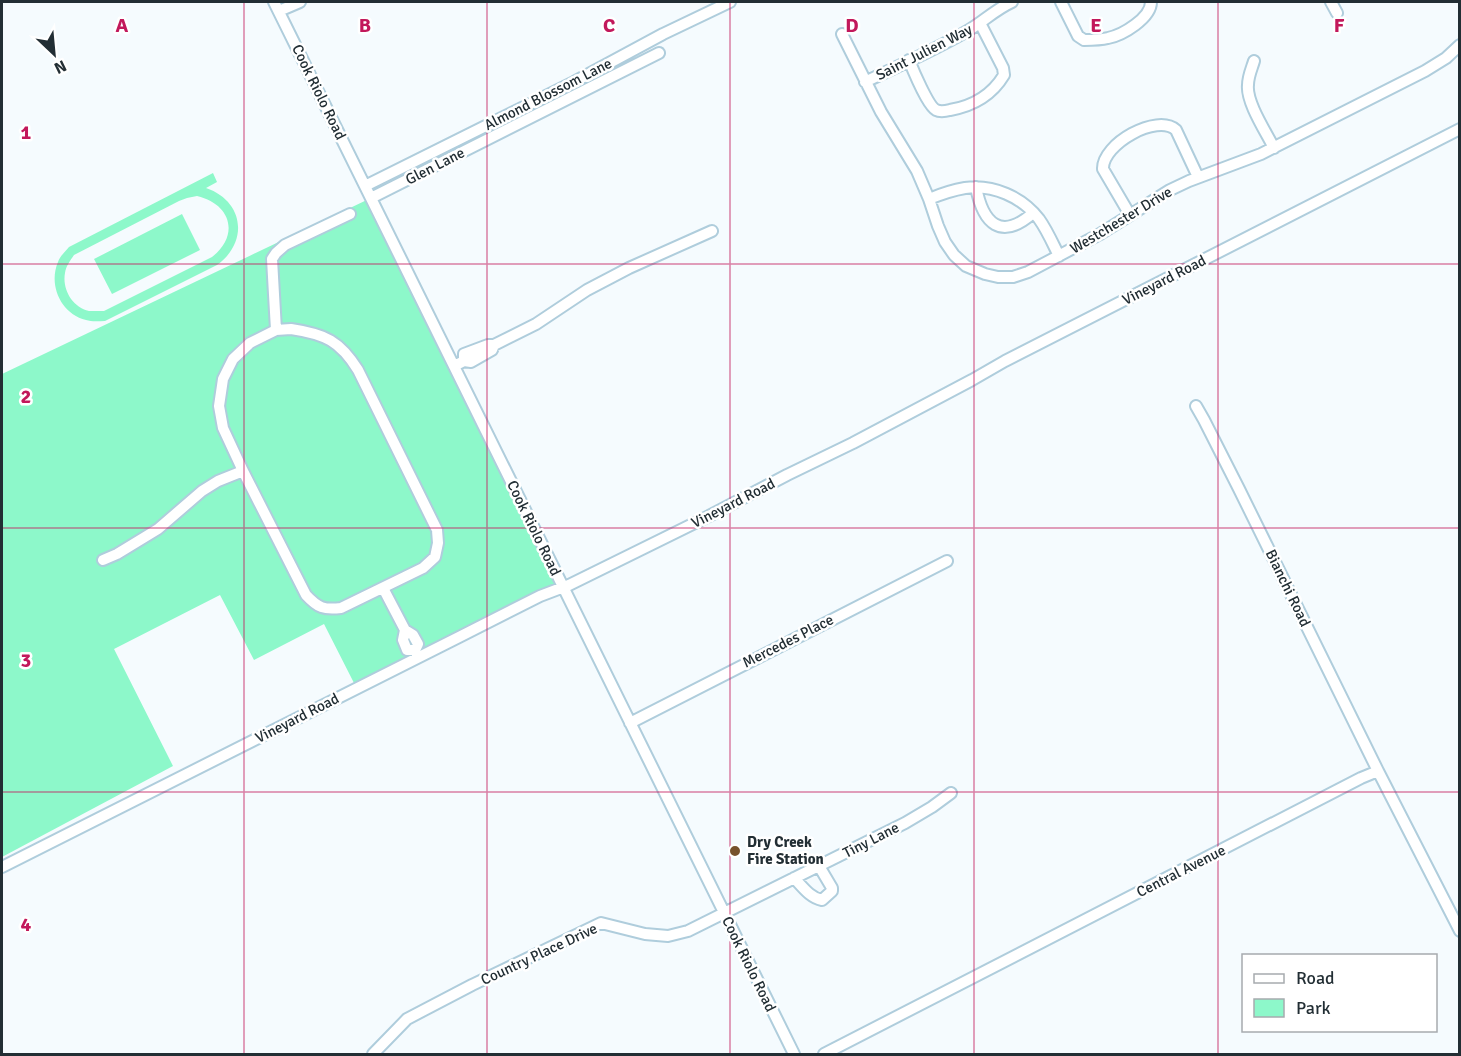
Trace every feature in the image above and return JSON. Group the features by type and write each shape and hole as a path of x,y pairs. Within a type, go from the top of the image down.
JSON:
{"street":[{"path":"277,6 300,2"},
{"name":"Almond Blossom Lane","path":"365,186 730,2"},
{"name":"Saint Julien Way","path":"865,82 960,35 1002,6 1012,2"},
{"path":"1062,2 1078,36 1084,40 1090,40 1111,38 1136,24 1147,14 1151,2"},
{"path":"1331,2 1337,13"},
{"name":"Cook Riolo Road","path":"277,6 371,198 459,363 563,587 794,1054"},
{"path":"909,60 931,105 937,110 958,109 981,99 998,85 1004,75 1003,68 980,23"},
{"name":"Westchester Drive","path":"842,34 865,82 917,171 945,242 966,266 975,271 998,277 1028,272 1100,234 1170,190 1274,148 1425,71 1446,58 1460,45"},
{"name":"Glen Lane","path":"371,198 659,53"},
{"path":"1254,61 1247,85 1248,94 1274,148"},
{"path":"1130,215 1103,169 1103,162 1121,141 1135,132 1151,126 1166,124 1172,126 1198,177"},
{"name":"Vineyard Road","path":"2,867 416,654 563,587 707,517 972,381 1005,361 1460,129"},
{"path":"976,187 981,208 993,223 1002,227 1011,227 1033,213"},
{"path":"929,199 953,190 976,187 1008,195 1033,213 1045,228 1059,256"},
{"path":"276,330 272,258 285,245 350,214"},
{"path":"459,363 471,362 479,352 492,350 494,345 536,324 586,290 712,231"},
{"path":"291,329 312,332 332,341 348,354 358,370 436,530 438,543 435,557 423,568 341,608 327,609 315,604 306,595 243,471 223,428 219,406 223,379 233,359 250,343 276,330 291,329"},
{"name":"Bianchi Road","path":"1196,406 1250,510 1378,771"},
{"path":"103,560 158,529 202,491 218,481 243,471"},
{"name":"Mercedes Place","path":"630,723 947,561"},
{"path":"383,588 405,630 403,640 407,650 416,654"},
{"path":"1378,771 1460,931"},
{"name":"Central Avenue","path":"824,1054 1378,771"},
{"name":"Tiny Lane","path":"724,914 905,823 951,793"},
{"path":"794,878 811,896 822,900 832,891 832,888 819,866"},
{"name":"Country Place Drive","path":"373,1054 408,1019 600,923 645,934 668,936 688,932 724,914"}],"green space":[{"path":"213,173 217,182 206,188 219,194 228,202 235,212 238,223 238,234 234,245 217,265 105,321 91,321 77,317 70,312 59,297 55,271 60,258 69,247","holes":["197,196 209,200 224,213 229,230 221,248 212,257 104,311 89,311 73,301 64,279 67,266 74,255 179,201"]},
{"path":"371,198 560,581 354,683 324,624 254,660 220,595 114,649 173,766 2,857 2,374"},
{"path":"182,214 200,250 112,294 94,259"}],"place":[{"name":"Dry Creek Fire Station","path":"735,851"}]}
